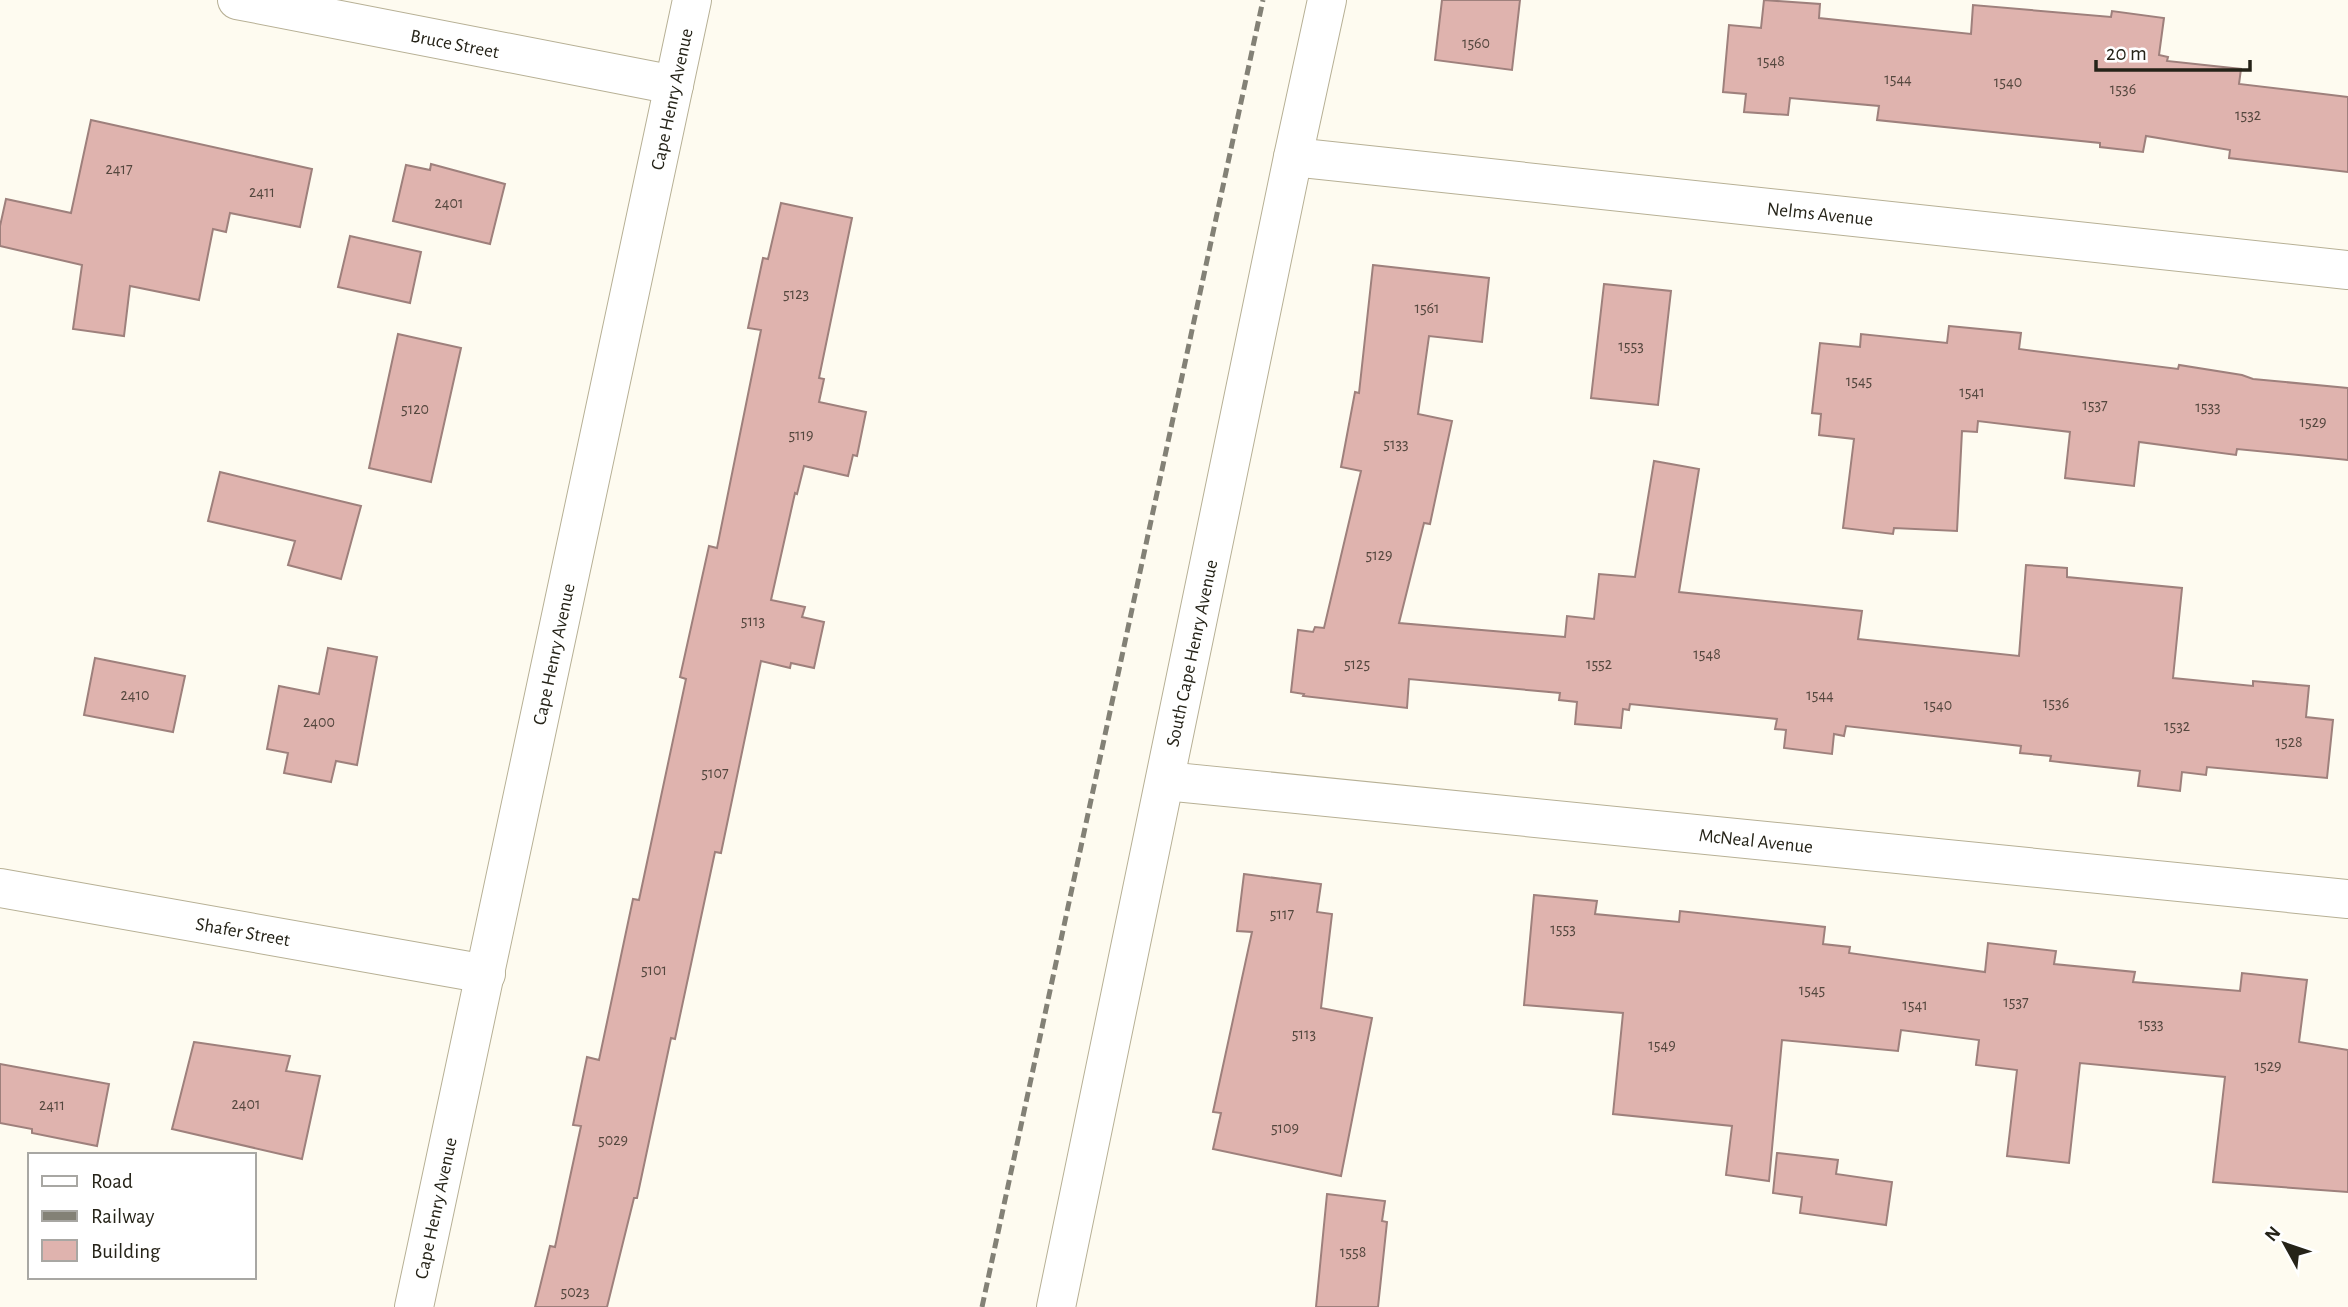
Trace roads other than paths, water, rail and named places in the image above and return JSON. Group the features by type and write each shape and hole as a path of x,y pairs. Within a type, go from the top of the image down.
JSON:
{"street":[{"name":"Bruce Street","path":"237,0 674,85"},
{"name":"Cape Henry Avenue","path":"414,1307 692,0"},
{"name":"South Cape Henry Avenue","path":"1056,1307 1327,0"},
{"name":"Nelms Avenue","path":"1293,157 2348,270"},
{"name":"McNeal Avenue","path":"1165,781 2348,899"},
{"name":"Shafer Street","path":"0,888 485,974"}],"railway":[{"path":"982,1307 1263,0"}]}
